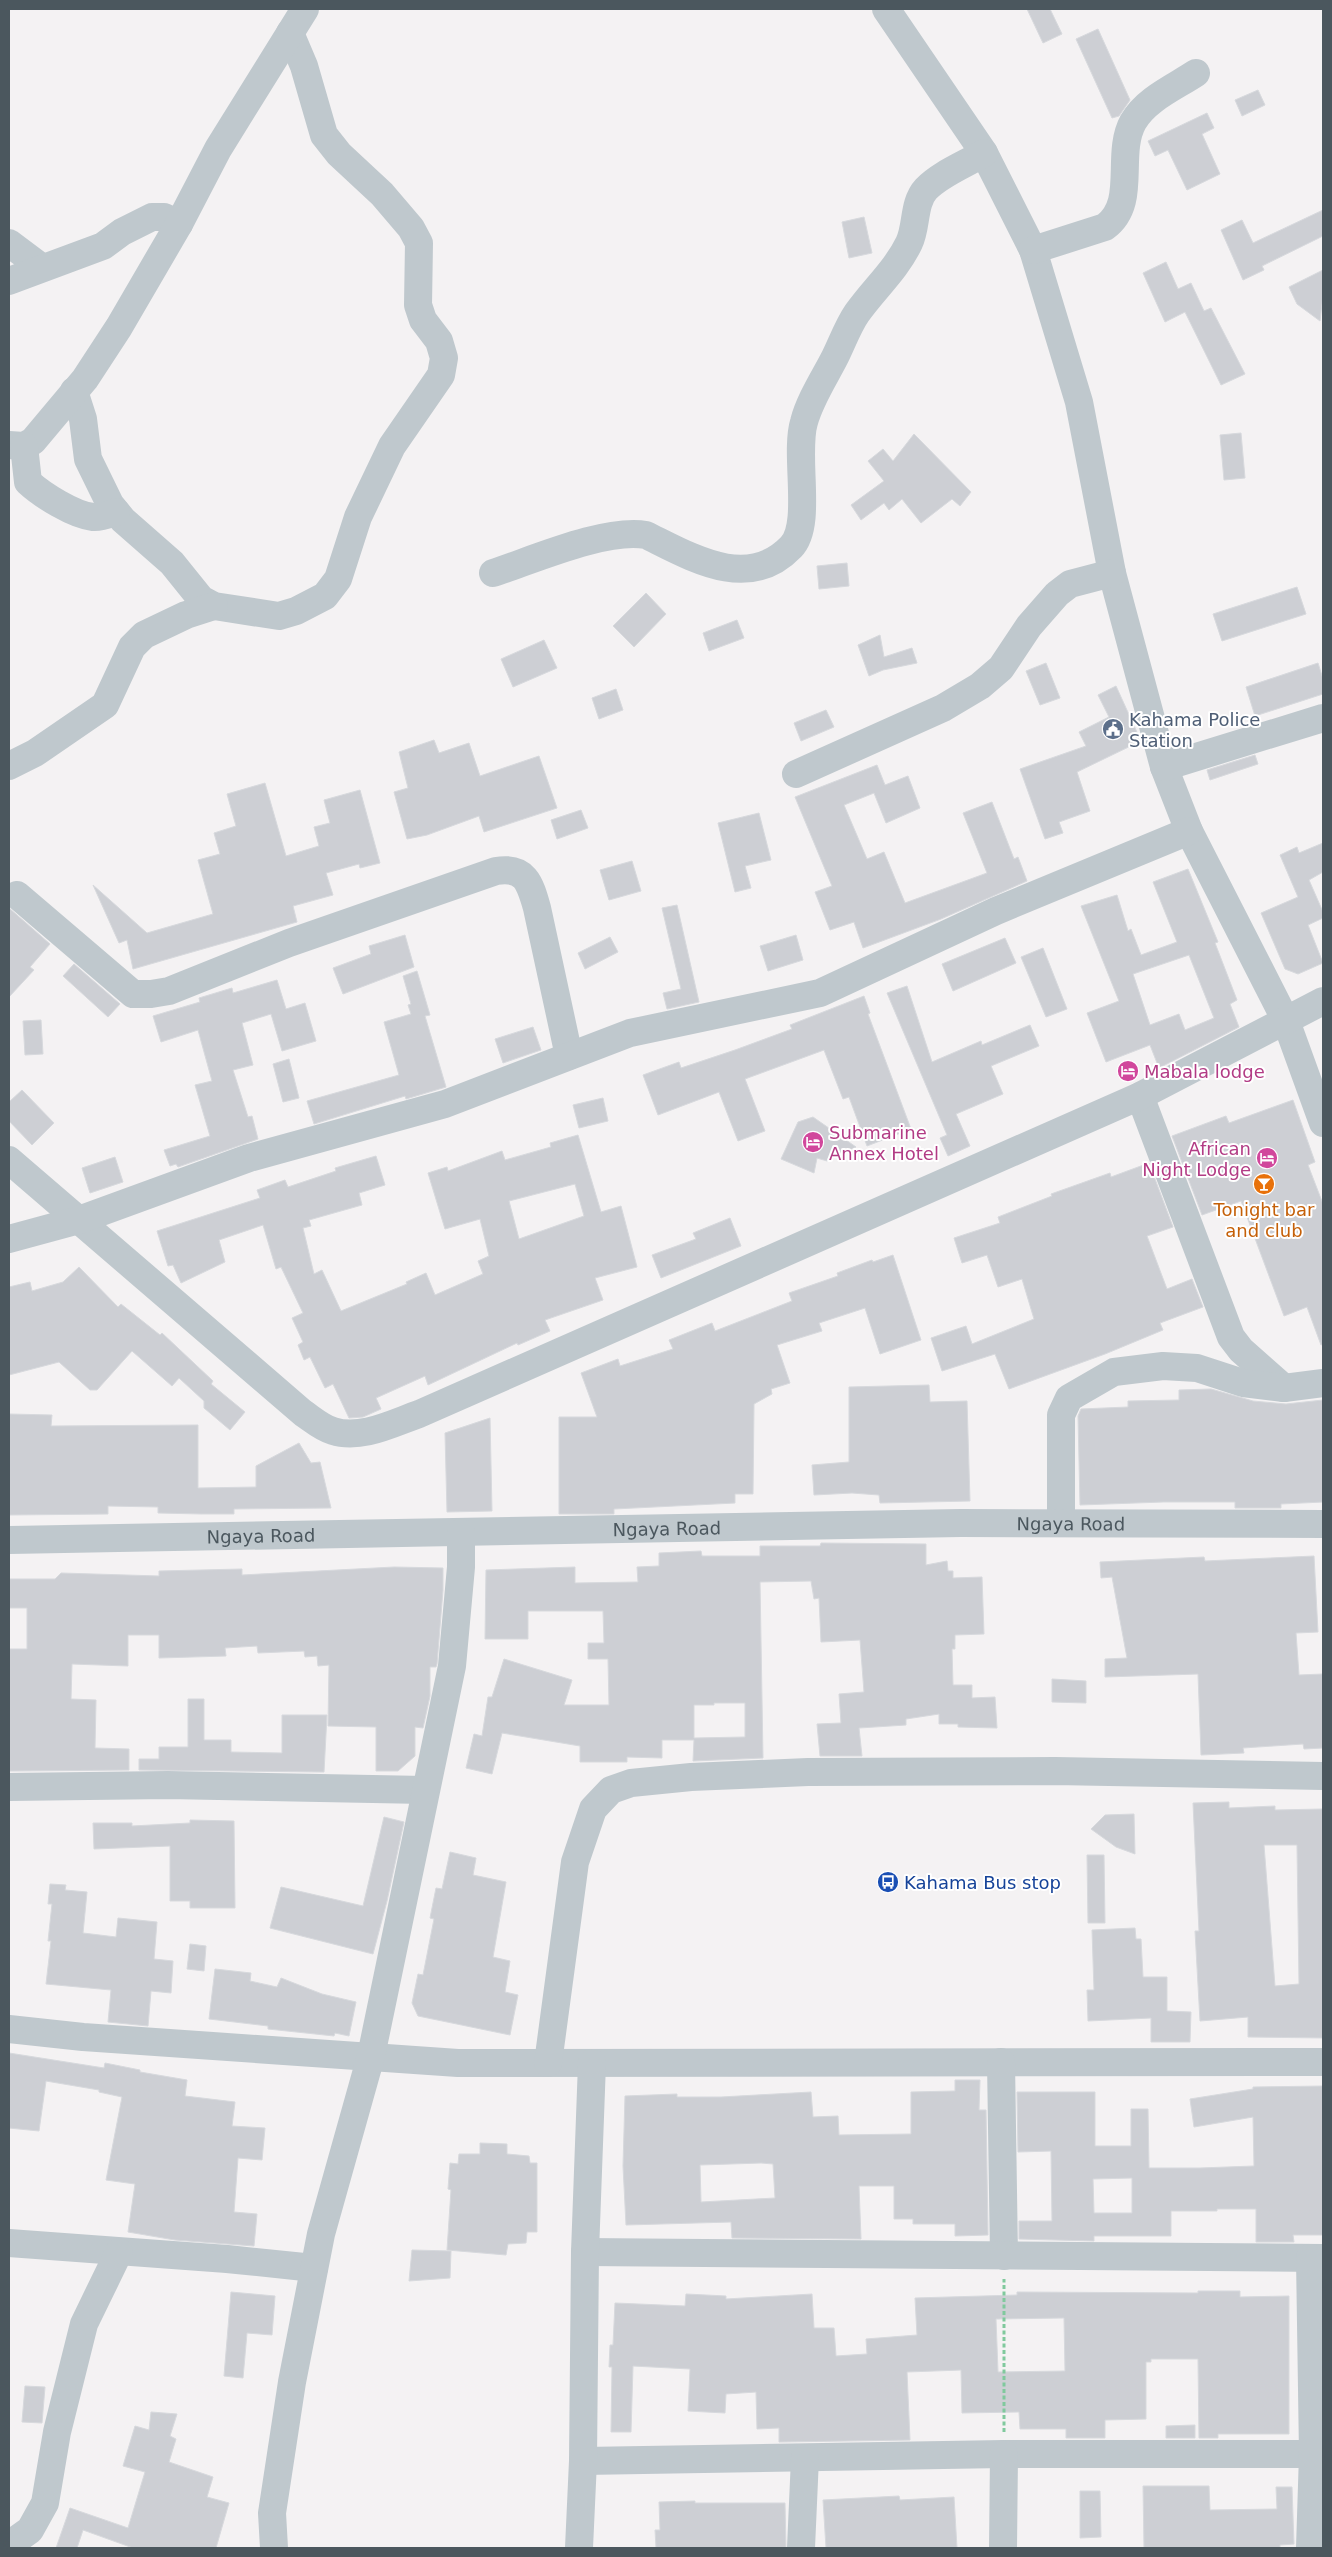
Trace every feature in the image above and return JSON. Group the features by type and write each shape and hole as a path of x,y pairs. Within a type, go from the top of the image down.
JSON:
{"street":[{"path":"116,512 93,517 56,503 39,492 28,482 16,446 33,441 74,391 119,327 179,224 218,149 305,9"},
{"path":"886,9 984,153 1033,250 1079,402 1112,573 1164,767 1189,831 1286,1021 1323,1124"},
{"path":"74,391 83,419 88,459 97,480 116,512 172,563 201,599 214,606 280,616 296,611 325,596 338,579 358,517 392,446 441,375 444,358 439,342 423,320 418,305 419,243 411,228 382,194 339,154 324,135 304,66 290,33"},
{"path":"1033,250 1105,227 1113,221 1119,213 1122,202 1127,142 1133,122 1151,101 1196,74"},
{"path":"493,573 575,546 632,533 646,535 726,570 750,570 763,567 792,546 801,527 800,440 804,420 856,315 893,270 906,249 925,190 984,153"},
{"path":"9,281 41,267 103,246 122,232 152,217 164,217 179,224"},
{"path":"9,242 41,267"},
{"path":"796,774 943,708 980,686 1001,668 1029,626 1057,594 1070,584 1112,573"},
{"path":"9,766 35,754 105,705 132,647 144,635 186,615 214,606"},
{"path":"1164,767 1323,718"},
{"path":"9,1239 79,1220 249,1158 445,1104 630,1033 820,993 987,916 1189,831"},
{"path":"17,895 133,994 150,994 169,991 289,943 496,871 510,868 521,874 531,886 569,1056"},
{"path":"9,1160 303,1414 332,1431 345,1434 370,1432 419,1414 1140,1096 1323,1001"},
{"path":"1140,1096 1231,1337 1241,1350 1284,1388"},
{"path":"1062,1523 1061,1415 1069,1398 1114,1372 1163,1366 1197,1368 1243,1383 1284,1388 1323,1383"},
{"name":"Ngaya Road","path":"9,1540 951,1523 1323,1524"},
{"path":"274,2548 272,2513 292,2382 314,2268 336,2177 372,2056 425,1790 452,1666 462,1567 461,1533"},
{"path":"548,2063 575,1862 593,1809 611,1790 631,1783 691,1778 828,1772 1056,1771 1323,1776"},
{"path":"9,1787 168,1786 425,1790"},
{"path":"9,2029 93,2038 458,2063 1323,2062"},
{"path":"1001,2062 1004,2256"},
{"path":"579,2548 583,2461 584,2252 592,2063"},
{"path":"9,2243 227,2259 314,2268"},
{"path":"9,2545 30,2530 44,2503 58,2432 84,2324 119,2252"},
{"path":"584,2252 1317,2258 1310,2548"},
{"path":"583,2461 1004,2454 1313,2454"},
{"path":"1003,2548 1004,2454"},
{"path":"801,2548 805,2458"}],"path":[{"path":"1004,2256 1004,2454"}],"building":[{"path":"1027,9 1050,9 1062,34 1043,43"},
{"path":"1098,29 1130,100 1119,116 1112,118 1076,39"},
{"path":"1258,90 1265,105 1242,116 1235,100"},
{"path":"1207,113 1214,128 1202,134 1220,174 1187,190 1168,150 1155,156 1148,141"},
{"path":"1323,210 1323,236 1262,266 1264,270 1243,280 1221,230 1242,220 1253,243"},
{"path":"864,217 872,253 849,258 842,222"},
{"path":"1166,262 1178,289 1191,283 1204,311 1211,308 1245,374 1221,385 1185,312 1165,322 1143,273"},
{"path":"1323,270 1320,321 1297,304 1289,287"},
{"path":"1241,433 1245,478 1224,480 1220,435"},
{"path":"914,434 971,492 960,506 952,499 921,523 902,499 889,510 884,503 861,520 851,505 884,481 868,461 883,449 893,461"},
{"path":"847,563 849,586 819,589 817,566"},
{"path":"1297,587 1306,614 1222,641 1213,614"},
{"path":"646,593 666,614 634,647 613,626"},
{"path":"737,620 744,638 709,651 703,633"},
{"path":"880,635 884,657 912,648 917,663 883,670 869,676 858,645"},
{"path":"544,640 557,668 513,687 501,659"},
{"path":"1046,663 1060,698 1040,705 1026,671"},
{"path":"1318,663 1323,679 1323,694 1255,716 1246,687"},
{"path":"1116,686 1141,741 1077,772 1090,811 1059,822 1063,833 1045,839 1020,769 1086,746 1079,732 1109,717 1098,695"},
{"path":"616,689 623,710 599,719 592,698"},
{"path":"826,710 834,727 801,741 794,723"},
{"path":"434,740 439,753 469,743 480,776 539,756 557,808 484,832 479,816 427,835 407,839 394,792 408,788 399,752"},
{"path":"1255,755 1258,764 1210,780 1207,770"},
{"path":"877,765 885,785 908,776 920,808 886,823 874,793 844,805 867,859 884,852 905,903 987,873 963,813 992,802 1014,859 1018,857 1027,881 941,919 863,948 854,922 830,930 815,892 832,886 795,797"},
{"path":"265,783 286,856 319,846 314,827 330,823 324,800 360,790 380,863 360,868 359,864 326,873 333,895 293,906 297,922 133,969 127,940 119,943 93,885 147,933 213,914 198,860 220,854 214,833 236,826 227,794"},
{"path":"581,810 588,828 557,839 551,820"},
{"path":"759,813 771,860 745,866 751,888 735,892 718,823"},
{"path":"1323,843 1323,872 1309,880 1323,912 1323,918 1308,925 1323,963 1298,974 1285,969 1261,913 1298,897 1280,855 1297,847 1299,853"},
{"path":"632,861 641,891 609,900 600,870"},
{"path":"1188,869 1218,942 1215,943 1237,1000 1230,1004 1239,1027 1159,1068 1150,1045 1106,1062 1087,1013 1119,1001 1081,906 1117,895 1128,931 1131,929 1141,955 1177,942 1153,882","holes":["1189,955 1214,1018 1185,1030 1179,1014 1150,1025 1133,974"]},
{"path":"677,905 699,1002 667,1009 663,993 681,989 662,908"},
{"path":"9,908 50,944 30,967 34,970 9,997"},
{"path":"405,935 414,967 343,994 333,968 371,954 369,946"},
{"path":"796,935 803,960 768,971 760,946"},
{"path":"610,937 618,952 585,969 578,953"},
{"path":"1005,938 1016,963 953,991 942,964"},
{"path":"1043,948 1067,1009 1046,1017 1021,957"},
{"path":"74,964 120,1004 108,1017 63,976"},
{"path":"417,971 430,1015 425,1016 446,1087 406,1099 405,1096 314,1124 307,1101 399,1075 384,1022 411,1014 408,1005 411,1004 403,976"},
{"path":"277,980 286,1009 305,1003 316,1041 282,1051 271,1014 242,1023 253,1065 233,1070 248,1117 252,1116 258,1139 178,1167 176,1164 170,1166 164,1150 210,1136 195,1085 212,1081 198,1030 161,1042 153,1016 200,1002 199,998 232,988 233,993"},
{"path":"907,986 932,1062 981,1041 982,1045 1030,1025 1039,1046 991,1066 1003,1094 956,1114 970,1146 948,1156 940,1138 947,1135 887,993"},
{"path":"864,996 870,1013 868,1014 911,1129 867,1146 849,1097 843,1099 824,1050 745,1079 765,1131 738,1141 719,1092 658,1115 643,1075 679,1062 681,1068 735,1050 792,1029 790,1025"},
{"path":"41,1020 43,1054 25,1055 23,1021"},
{"path":"533,1027 541,1050 503,1063 495,1039"},
{"path":"289,1059 299,1098 283,1102 273,1064"},
{"path":"22,1090 54,1123 32,1145 9,1121 9,1102"},
{"path":"603,1098 608,1121 579,1128 573,1105"},
{"path":"1293,1100 1315,1162 1308,1165 1323,1204 1323,1344 1321,1345 1307,1307 1284,1316 1241,1201 1202,1215 1172,1136 1226,1116 1229,1123"},
{"name":"Submarine Annex Hotel","path":"813,1117 856,1147 827,1161 817,1158 814,1173 781,1159 798,1122"},
{"path":"578,1135 601,1212 621,1206 637,1267 595,1278 603,1300 545,1320 550,1331 518,1345 517,1343 428,1385 425,1376 376,1398 381,1409 363,1417 349,1418 333,1384 325,1388 310,1357 304,1360 298,1345 303,1342 292,1318 303,1313 281,1267 276,1269 263,1225 219,1240 225,1262 181,1283 173,1265 168,1266 157,1231 260,1198 257,1190 285,1180 288,1187 336,1171 335,1168 376,1156 385,1185 359,1193 362,1205 309,1220 311,1226 303,1228 314,1274 322,1270 341,1311 407,1284 406,1282 426,1273 435,1295 483,1274 478,1261 489,1256 480,1219 445,1229 428,1173 447,1167 448,1171 502,1151 505,1160 551,1147 550,1143","holes":["575,1184 584,1216 519,1239 509,1201"]},
{"path":"115,1157 123,1182 90,1193 82,1168"},
{"path":"1149,1163 1173,1227 1147,1236 1167,1289 1192,1279 1203,1307 1160,1323 1163,1330 1105,1354 1009,1389 995,1354 942,1371 931,1338 966,1326 972,1344 1034,1319 1022,1279 998,1287 987,1255 962,1263 954,1238 1000,1223 998,1217 1052,1196 1051,1194 1110,1173 1111,1177"},
{"path":"730,1218 741,1246 661,1278 652,1255 696,1239 693,1233"},
{"path":"893,1255 921,1340 880,1354 865,1308 819,1323 822,1331 777,1345 790,1383 771,1389 772,1394 754,1404 753,1494 735,1494 735,1503 614,1509 614,1514 559,1514 559,1417 597,1417 581,1373 618,1359 620,1366 673,1349 669,1340 712,1323 715,1331 792,1301 789,1293 838,1276 837,1273 872,1260 873,1262"},
{"path":"79,1267 118,1307 121,1304 160,1335 162,1333 213,1381 211,1384 245,1412 230,1430 204,1408 204,1401 179,1378 172,1386 132,1351 97,1390 90,1390 59,1362 9,1375 9,1287 30,1282 32,1291 63,1282"},
{"path":"929,1385 930,1402 967,1401 970,1501 880,1503 879,1495 852,1493 814,1495 812,1465 849,1462 849,1387"},
{"path":"1211,1389 1253,1401 1286,1404 1323,1400 1323,1502 1281,1504 1281,1508 1235,1508 1235,1502 1080,1505 1078,1416 1081,1409 1128,1407 1128,1401 1179,1400 1179,1390"},
{"path":"9,1414 52,1415 51,1426 198,1425 198,1488 256,1487 256,1466 299,1443 311,1463 320,1462 331,1508 234,1509 234,1514 202,1514 158,1513 158,1507 108,1506 108,1514 9,1515"},
{"path":"490,1418 492,1511 447,1512 445,1433"},
{"path":"821,1543 926,1544 926,1565 947,1561 948,1571 953,1571 953,1578 982,1577 984,1634 955,1635 955,1649 952,1649 953,1685 972,1685 972,1698 995,1697 997,1728 958,1727 958,1724 939,1724 939,1714 906,1719 906,1725 859,1728 862,1756 820,1756 817,1724 841,1723 839,1694 864,1692 860,1640 821,1642 819,1598 814,1599 811,1581 760,1582 763,1758 693,1761 694,1740 662,1740 662,1758 627,1757 627,1762 580,1762 580,1746 502,1733 492,1774 466,1768 474,1734 482,1736 488,1697 492,1697 504,1659 572,1680 564,1705 609,1705 608,1659 588,1659 588,1643 604,1643 603,1611 528,1611 528,1639 485,1639 486,1570 575,1567 575,1583 638,1582 637,1567 659,1566 659,1553 701,1551 702,1556 760,1556 760,1546 820,1546","holes":["745,1703 745,1737 694,1738 694,1705"]},
{"path":"1314,1556 1318,1632 1296,1633 1299,1675 1323,1674 1323,1748 1304,1749 1303,1744 1243,1748 1244,1753 1201,1755 1198,1674 1105,1677 1105,1659 1127,1658 1112,1577 1101,1578 1100,1562 1204,1557 1205,1561"},
{"path":"394,1567 443,1568 437,1664 436,1667 430,1667 430,1696 423,1728 415,1727 415,1756 398,1771 376,1771 376,1727 328,1726 329,1665 318,1666 317,1656 305,1657 304,1651 258,1653 257,1646 225,1648 226,1656 159,1658 159,1635 128,1635 128,1666 72,1664 71,1699 96,1700 95,1748 129,1749 129,1770 9,1771 9,1649 27,1649 27,1608 9,1608 9,1579 55,1579 61,1573 159,1576 159,1571 242,1569 242,1575"},
{"path":"1052,1679 1086,1681 1086,1703 1052,1702"},
{"path":"188,1699 204,1699 204,1740 231,1740 231,1752 282,1753 282,1715 327,1715 324,1772 139,1770 139,1759 159,1759 159,1747 188,1747"},
{"path":"1229,1802 1229,1808 1275,1806 1275,1810 1323,1809 1323,2038 1248,2037 1248,2017 1200,2021 1195,1931 1199,1931 1193,1803","holes":["1264,1845 1297,1845 1299,1984 1275,1986"]},
{"path":"1134,1814 1135,1854 1116,1847 1091,1829 1105,1815"},
{"path":"384,1817 404,1822 387,1901 373,1954 270,1928 281,1887 363,1906"},
{"path":"190,1820 234,1821 235,1908 190,1908 190,1901 170,1901 170,1846 94,1849 93,1823 132,1823 132,1826 190,1823"},
{"path":"450,1852 476,1858 473,1875 506,1882 493,1957 510,1961 505,1992 518,1995 510,2035 418,2016 412,2003 418,1974 423,1975 434,1919 430,1918 436,1888 442,1889"},
{"path":"1087,1855 1104,1855 1105,1923 1088,1923"},
{"path":"50,1884 66,1885 65,1890 87,1892 83,1933 116,1937 118,1918 157,1922 154,1959 173,1961 171,1993 151,1991 148,2026 108,2022 111,1990 46,1984 51,1941 48,1941 52,1904 48,1904"},
{"path":"1135,1928 1136,1939 1141,1939 1143,1977 1167,1977 1167,2011 1191,2012 1190,2042 1151,2042 1151,2018 1088,2021 1087,1990 1094,1990 1092,1930"},
{"path":"190,1944 206,1946 204,1971 187,1969"},
{"path":"215,1969 251,1973 250,1981 277,1987 281,1978 322,1994 356,2002 349,2036 335,2033 334,2036 268,2029 268,2026 209,2019"},
{"path":"9,2053 104,2068 105,2063 140,2070 140,2072 187,2080 185,2096 235,2102 232,2126 265,2128 262,2160 238,2158 234,2212 257,2214 254,2246 175,2240 128,2232 135,2184 106,2180 122,2097 99,2092 99,2090 46,2081 39,2131 9,2128"},
{"path":"955,2080 980,2080 979,2110 986,2110 988,2235 955,2236 955,2224 913,2224 913,2219 894,2219 894,2186 859,2186 861,2239 732,2238 731,2222 626,2225 623,2166 625,2096 677,2094 677,2097 721,2097 811,2092 813,2117 838,2116 839,2135 911,2134 911,2092 955,2091","holes":["773,2164 775,2198 701,2202 700,2165"]},
{"path":"1323,2086 1323,2235 1293,2235 1294,2242 1256,2242 1256,2209 1217,2209 1217,2211 1171,2211 1171,2236 1094,2236 1094,2241 1019,2239 1019,2221 1052,2221 1051,2151 1018,2152 1017,2092 1095,2092 1095,2146 1131,2146 1131,2109 1148,2109 1149,2168 1200,2168 1254,2166 1253,2117 1194,2127 1190,2099 1253,2089 1253,2087","holes":["1132,2178 1132,2213 1094,2213 1093,2179"]},
{"path":"480,2143 507,2144 507,2154 529,2156 530,2163 537,2163 537,2232 527,2232 526,2243 508,2244 506,2255 447,2250 451,2190 448,2189 450,2163 458,2164 459,2154 480,2154"},
{"path":"412,2250 451,2251 450,2278 409,2281"},
{"path":"1198,2291 1240,2291 1240,2297 1289,2296 1289,2434 1218,2434 1218,2438 1199,2438 1198,2359 1151,2359 1151,2362 1146,2362 1146,2419 1105,2420 1105,2438 1066,2438 1066,2429 1020,2429 1019,2412 962,2413 961,2370 907,2372 910,2440 779,2442 779,2428 757,2429 756,2392 726,2394 725,2413 688,2411 690,2369 633,2366 631,2432 611,2432 612,2367 609,2367 610,2345 613,2345 615,2303 685,2306 686,2294 726,2296 726,2299 812,2294 814,2328 834,2328 836,2356 867,2354 866,2339 917,2335 915,2298 1017,2295 1017,2292 1198,2293","holes":["1064,2318 1065,2371 998,2372 996,2319"]},
{"path":"231,2292 275,2296 272,2335 247,2333 243,2378 224,2376"},
{"path":"25,2386 45,2387 42,2423 22,2422"},
{"path":"151,2412 177,2414 170,2436 176,2439 169,2462 213,2477 207,2497 229,2503 216,2548 133,2548 83,2530 77,2548 56,2548 70,2508 128,2528 145,2472 123,2466 135,2426 149,2430"},
{"path":"1195,2425 1195,2438 1166,2438 1166,2426"},
{"path":"1143,2486 1209,2486 1210,2510 1277,2509 1276,2487 1292,2487 1294,2544 1280,2545 1280,2548 1144,2548"},
{"path":"1080,2491 1100,2491 1101,2537 1080,2538"},
{"path":"899,2496 900,2500 954,2497 957,2548 826,2548 823,2500"},
{"path":"695,2501 695,2503 785,2503 786,2548 656,2548 655,2530 660,2530 659,2502"}],"place":[{"name":"Kahama Police Station","path":"1113,729"},
{"name":"Mabala lodge","path":"1128,1071"},
{"name":"Submarine Annex Hotel","path":"813,1142"},
{"name":"African Night Lodge","path":"1267,1158"},
{"name":"Tonight bar and club","path":"1264,1184"},
{"name":"Kahama Bus stop","path":"888,1882"}]}
